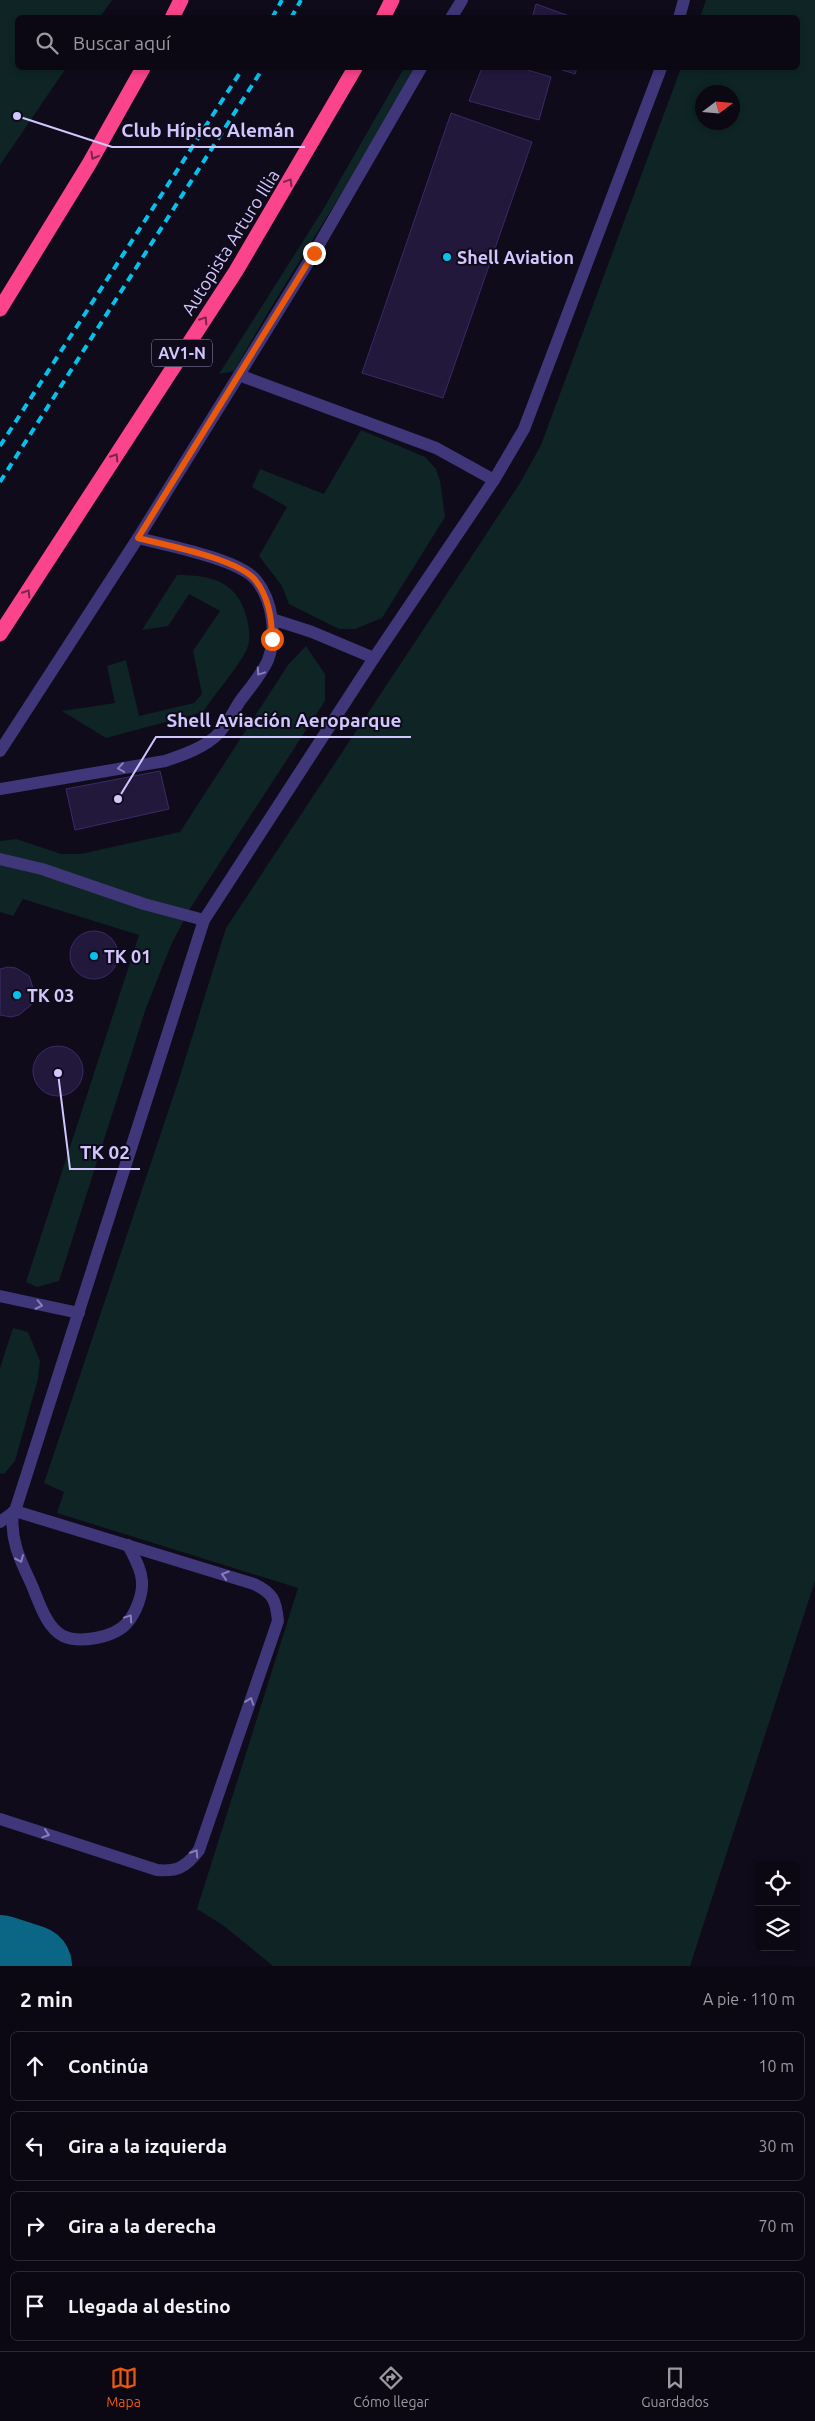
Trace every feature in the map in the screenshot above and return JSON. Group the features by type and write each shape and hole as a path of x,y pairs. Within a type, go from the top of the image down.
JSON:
{"highway":[{"path":"174,15 181,0"},
{"path":"384,15 392,0"},
{"path":"0,309 89,164 142,70"},
{"name":"Autopista Arturo Illia","path":"0,634 236,271 354,70"}],"lane":[{"path":"454,15 462,0"},
{"path":"680,15 684,0"},
{"path":"0,751 138,538 328,228 421,70"},
{"path":"128,1545 139,1566 142,1582 139,1602 127,1624 105,1636 82,1640 62,1636 48,1620 17,1552 12,1529 14,1511 204,920 374,658 494,480 524,428 660,70"},
{"path":"239,374 436,448 494,480"},
{"path":"0,789 165,761 190,753 218,734 267,661 272,639 272,619 267,601 255,579 237,567 138,538"},
{"path":"272,619 312,632 374,658"},
{"path":"0,859 42,869 144,904 204,920"},
{"path":"0,1296 79,1313"},
{"path":"0,1522 14,1511"},
{"path":"0,1819 157,1870 172,1872 186,1866 198,1850 278,1621 277,1607 269,1592 254,1584 14,1511"}],"green space":[{"path":"0,0 112,0 101,15 15,15 15,70 65,70 0,165"},
{"path":"706,0 815,0 815,1581 690,1966 273,1966 224,1926 197,1909 298,1588 57,1513 64,1492 44,1483 179,1079 226,928 520,483 541,445 680,70 800,70 800,15 701,15"},
{"path":"403,70 413,70 393,107 234,371 219,374 324,208"},
{"path":"361,430 425,457 436,469 440,481 445,517 382,618 355,629 339,629 289,604 282,586 259,556 287,507 252,487 260,469 324,494"},
{"path":"177,575 212,579 230,588 243,606 248,622 249,637 247,649 203,712 106,738 62,711 115,703 107,666 126,660 139,716 194,703 202,694 193,651 220,611 189,594 168,626 142,630"},
{"path":"306,646 325,674 325,701 191,907 171,945 146,1008 59,1281 37,1287 26,1282 139,935 23,899 13,916 0,912 0,841 16,839 61,854 81,854 180,832 288,665"},
{"path":"13,1328 28,1332 40,1361 38,1379 15,1461 4,1474 0,1473 0,1368"}],"building":[{"path":"536,4 567,15 533,15"},
{"path":"481,70 528,70 551,77 539,120 469,101"},
{"path":"562,70 576,70 575,74"},
{"name":"Shell Aviation","path":"451,113 532,142 443,398 362,373"},
{"path":"160,771 169,809 75,830 66,789"},
{"name":"TK 01","path":"89,931 99,931 111,938 118,950 118,960 111,972 99,979 89,979 81,975 74,968 70,960 70,950 74,942 81,935"},
{"name":"TK 03","path":"16,968 29,976 34,991 31,1005 19,1015 11,1017 0,1015 0,969"},
{"path":"53,1046 63,1046 76,1053 83,1066 83,1076 76,1089 63,1096 53,1096 44,1092 37,1085 33,1076 33,1066 37,1057 44,1050"}],"taxiway":[{"path":"0,1956 31,1966"}],"railway":[{"path":"274,15 282,0"},
{"path":"293,15 301,0"},
{"path":"0,446 242,70"},
{"path":"0,482 262,70"}],"place":[{"name":"Club Hípico Alemán","path":"17,116"},
{"name":"Shell Aviation","path":"447,257"},
{"name":"Shell Aviación Aeroparque","path":"118,799"},
{"name":"TK 01","path":"94,956"},
{"name":"TK 03","path":"17,995"},
{"name":"TK 02","path":"58,1073"}],"route":[{"path":"272,639 272,619 267,601 255,579 237,567 138,538 314,253"}]}
